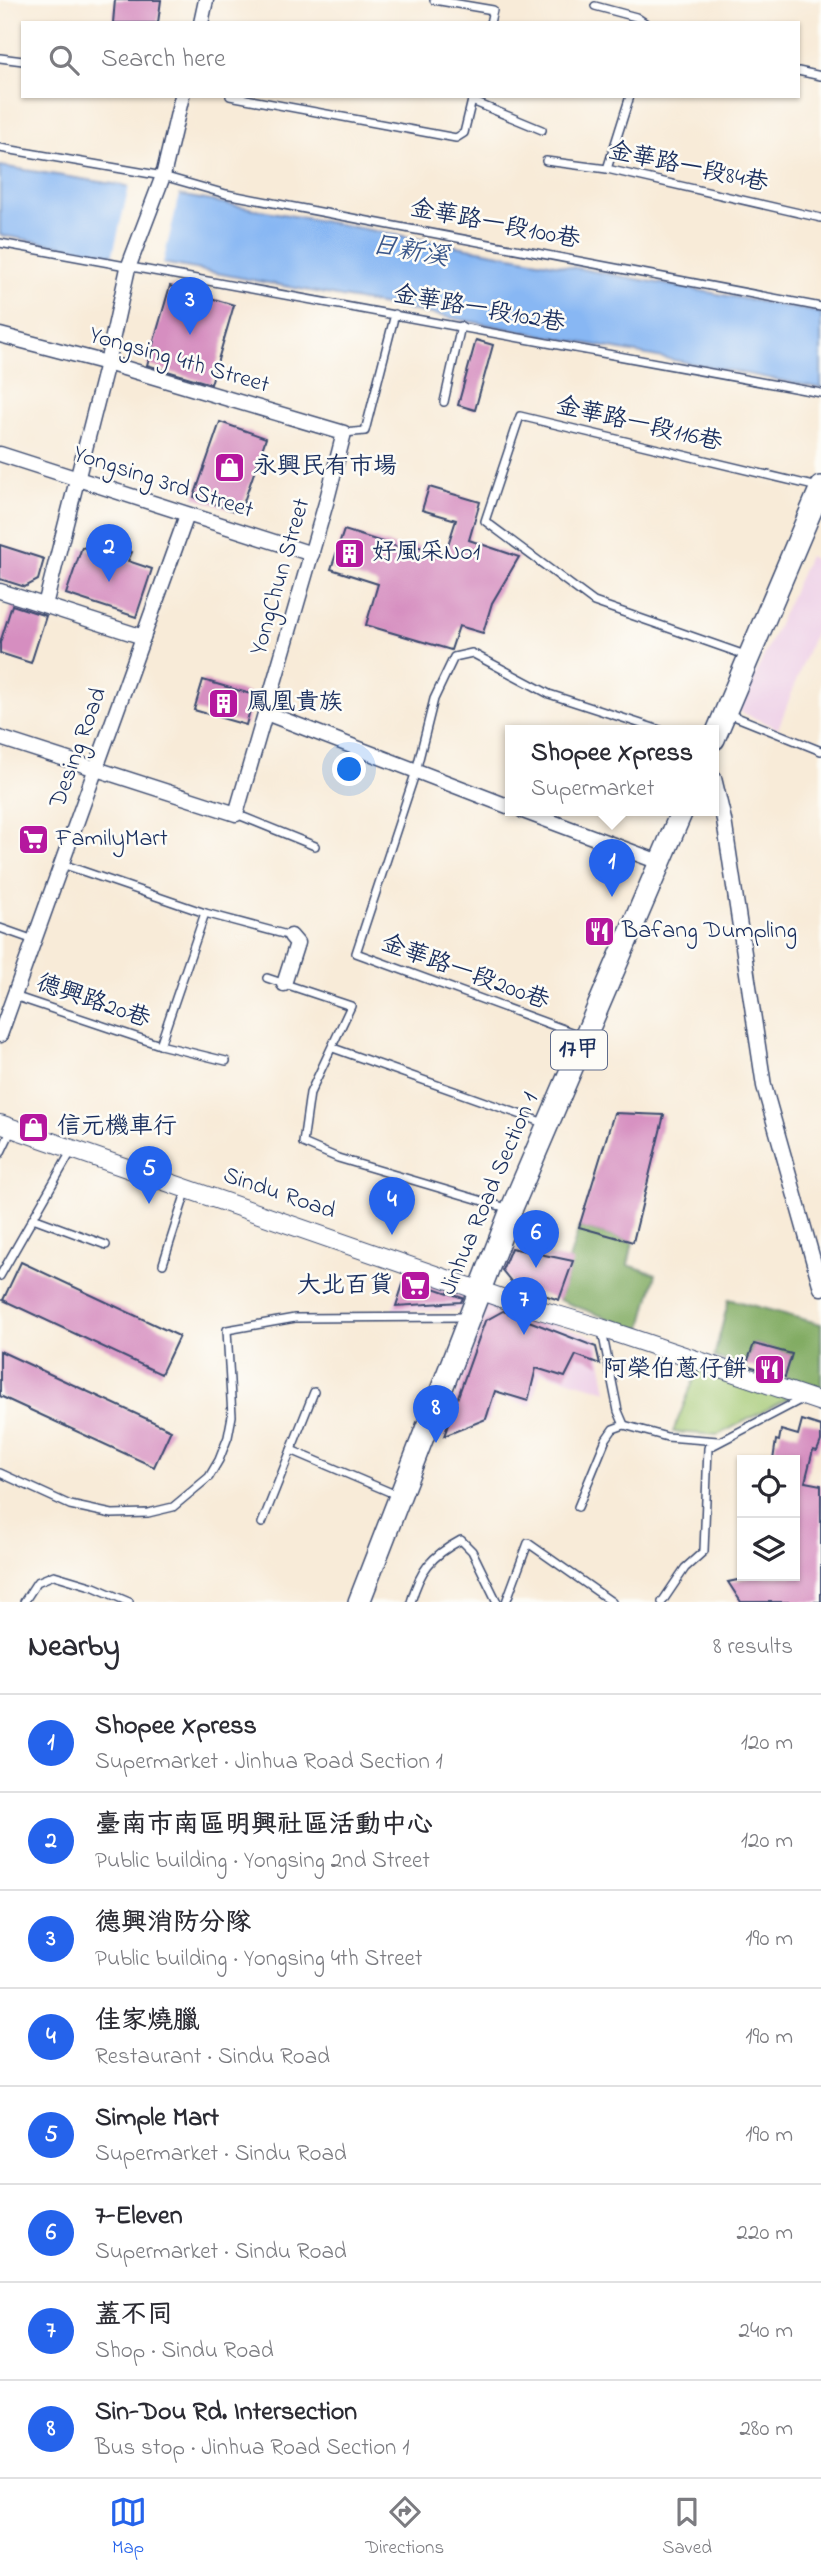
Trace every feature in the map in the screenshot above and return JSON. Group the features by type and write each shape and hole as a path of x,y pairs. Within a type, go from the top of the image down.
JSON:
{"main road":[{"path":"719,726 821,487"},
{"name":"Jinhua Road Section 1","path":"359,1602 510,1210 680,816"}],"street":[{"path":"201,21 206,0"},
{"path":"45,605 130,265 163,176 182,98"},
{"name":"Yongsing 4th Street","path":"0,335 107,363 345,433"},
{"name":"YongChun Street","path":"236,814 345,433"},
{"name":"Yongsing 3rd Street","path":"0,454 312,554"},
{"name":"Desing Road","path":"0,1035 187,515"},
{"path":"0,591 143,637"},
{"path":"265,713 505,805"},
{"path":"0,738 236,814"},
{"path":"719,803 764,1086 821,1288"},
{"path":"536,816 659,862"},
{"path":"284,984 297,943 291,936"},
{"name":"Sindu Road","path":"6,1126 479,1290 814,1399"}],"lane":[{"path":"434,0 493,10 490,21"},
{"path":"595,6 642,21"},
{"path":"0,58 21,61"},
{"path":"800,71 821,76"},
{"path":"241,98 456,138 464,133 473,99 542,130"},
{"path":"607,169 629,98"},
{"name":"金華路一段100巷","path":"0,148 163,176 226,194 821,307"},
{"name":"金華路一段84巷","path":"546,161 607,169 821,218"},
{"name":"金華路一段102巷","path":"0,243 821,393"},
{"path":"345,433 365,431 395,314"},
{"path":"444,402 461,326"},
{"name":"金華路一段116巷","path":"749,657 594,602 485,521 520,416 821,487"},
{"path":"416,771 434,699 454,657 472,653 549,694 645,725"},
{"path":"725,712 821,751"},
{"name":"金華路一段200巷","path":"416,771 356,953 584,1037"},
{"path":"236,814 315,846"},
{"path":"62,864 205,913 291,936"},
{"name":"德興路20巷","path":"160,1045 205,913"},
{"path":"0,928 34,940"},
{"path":"267,978 351,1006 310,1093 303,1143 338,1158 510,1210"},
{"name":"德興路20巷","path":"14,996 160,1045 226,1060"},
{"path":"333,1048 547,1125"},
{"path":"0,1154 6,1126"},
{"path":"0,1276 72,1149"},
{"path":"163,1264 187,1188"},
{"path":"33,1218 106,1245"},
{"path":"0,1473 70,1505 112,1514 148,1513 173,1507 209,1477 228,1437 232,1416 227,1330 295,1318 467,1317"},
{"path":"601,1328 618,1411 624,1425"},
{"path":"262,1523 314,1392"},
{"path":"662,1602 685,1568 704,1551 708,1448 814,1399"},
{"path":"578,1507 606,1439 613,1429 624,1425 667,1437 719,1441"},
{"path":"291,1450 400,1496"},
{"path":"411,1602 419,1575 441,1551 461,1539 472,1550 496,1602"},
{"path":"506,1602 528,1543 612,1602"},
{"path":"24,1602 37,1582 54,1575 94,1587 128,1602"}],"shaded area":[{"path":"809,556 821,563 821,615 778,729 739,711"},
{"path":"404,1275 465,1296 460,1310 392,1311"},
{"path":"487,1303 597,1338 607,1391 541,1372 531,1406 496,1396 489,1421 440,1440"}],"green space":[{"path":"579,1227 633,1242 628,1265 656,1274 641,1331 559,1300 572,1262 569,1260"},
{"path":"729,1299 821,1324 821,1390 785,1377 791,1354 754,1344 744,1367 714,1357"},
{"path":"699,1367 789,1398 718,1435 673,1432"}],"water":[{"name":"日新溪","path":"0,166 157,191 821,313 821,388 179,266 0,235"}],"pier":[{"path":"130,183 180,192 162,267 112,258"}],"building":[{"path":"115,0 161,0 158,21 113,21"},
{"path":"170,286 234,305 211,384 147,365"},
{"path":"476,340 493,345 475,410 458,405"},
{"name":"永興民有市場","path":"220,422 266,438 240,513 194,497"},
{"path":"429,487 480,502 469,540 519,557 492,603 483,633 459,626 451,650 366,625 378,584 331,569 344,530 411,551 412,545 445,554 456,520 422,510"},
{"path":"0,545 44,559 38,580 25,587 0,579"},
{"path":"110,545 132,552 128,561 152,569 136,617 66,594 82,547 106,555"},
{"path":"12,605 46,616 31,663 0,653 0,643"},
{"name":"鳳凰貴族","path":"203,680 254,695 246,725 194,710"},
{"path":"614,1113 664,1115 633,1242 579,1227"},
{"path":"511,1248 573,1261 559,1300 514,1285 502,1270"},
{"path":"21,1262 179,1336 161,1374 3,1300"},
{"name":"大北百貨","path":"405,1278 463,1298 461,1302 396,1306"},
{"path":"503,1311 596,1347 600,1364 576,1355 565,1377 536,1368 528,1401 495,1391 486,1419 444,1436 485,1321"},
{"path":"754,1344 792,1354 785,1377 746,1365"},
{"path":"0,1351 171,1430 154,1467 0,1396"},
{"path":"802,1420 821,1426 821,1441 817,1451 813,1450 805,1482 821,1485 821,1602 741,1602 728,1582 800,1581 800,1455 774,1455 781,1430 798,1435"}],"place":[{"name":"德興消防分隊","path":"190,335"},
{"name":"永興民有市場","path":"230,467"},
{"name":"好風采No1","path":"349,553"},
{"name":"臺南市南區明興社區活動中心","path":"109,582"},
{"name":"鳳凰貴族","path":"224,703"},
{"name":"FamilyMart","path":"33,839"},
{"name":"Shopee Xpress","path":"612,897"},
{"name":"Bafang Dumpling","path":"599,931"},
{"name":"信元機車行","path":"34,1127"},
{"name":"Simple Mart","path":"149,1204"},
{"name":"佳家燒臘","path":"392,1235"},
{"name":"7-Eleven","path":"536,1268"},
{"name":"大北百貨","path":"416,1286"},
{"name":"蓋不同","path":"524,1335"},
{"name":"阿榮伯蔥仔餅","path":"770,1370"},
{"name":"Sin-Dou Rd. Intersection","path":"436,1443"}]}
